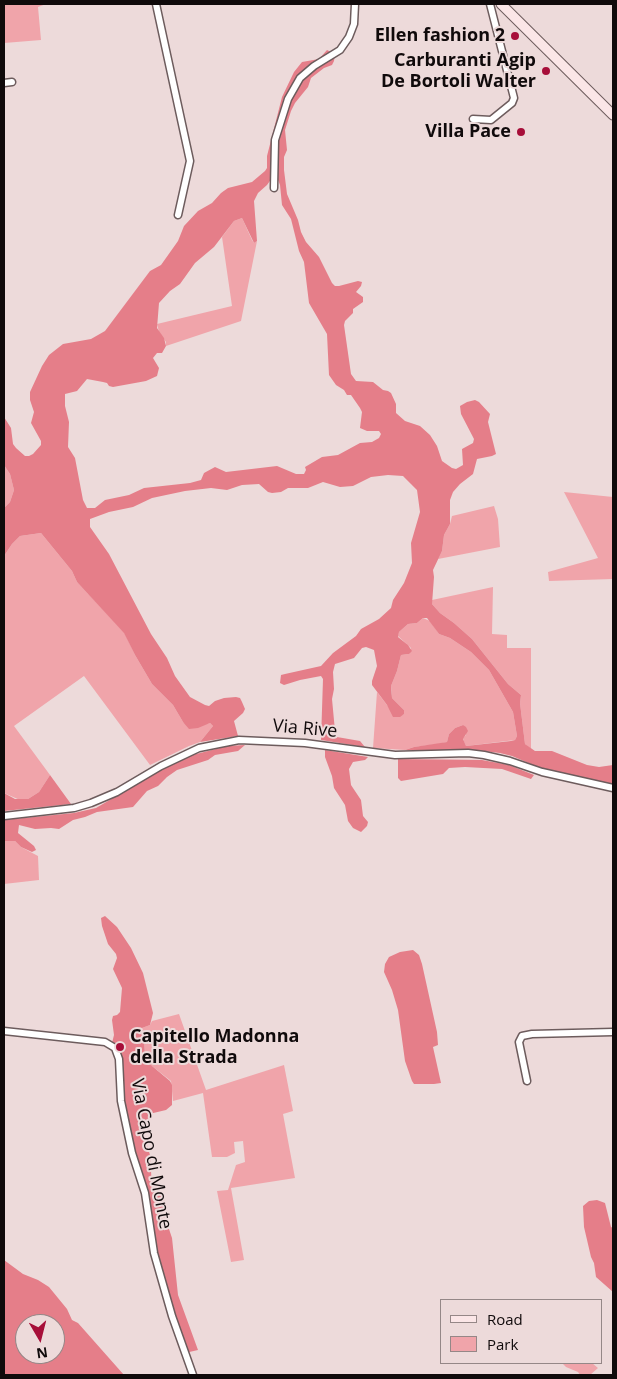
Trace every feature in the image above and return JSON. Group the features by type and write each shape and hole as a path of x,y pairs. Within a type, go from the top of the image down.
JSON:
{"main road":[{"path":"501,4 613,115"}],"street":[{"path":"156,4 190,161 178,215"},
{"path":"274,188 275,140 288,100 300,78 314,66 340,50 349,37 354,24 354,4"},
{"path":"473,119 491,120 512,103 514,98 490,4"},
{"path":"4,83 12,82"},
{"name":"Via Rive","path":"4,816 67,809 92,804 161,766 199,748 239,740 305,743 395,755 468,753 484,755 510,761 542,772 613,788"},
{"name":"Via Capo di Monte","path":"4,1031 105,1042 115,1048 119,1059 122,1101 132,1153 145,1193 154,1253 172,1316 193,1375"},
{"path":"526,1081 519,1042 522,1036 532,1034 613,1032"}],"green space":[{"path":"4,4 46,4 38,7 41,40 4,43"},
{"path":"242,218 252,240 254,243 257,241 241,321 166,346 166,342 159,332 157,324 232,306 222,237 234,221"},
{"path":"4,465 10,474 14,490 10,502 4,508"},
{"path":"564,492 613,497 613,579 549,581 548,572 598,558"},
{"path":"494,506 498,519 500,547 438,559 442,551 444,535 452,516"},
{"path":"41,533 72,571 77,582 124,632 152,684 173,705 183,722 186,724 202,725 210,723 213,726 200,742 150,765 84,676 14,726 50,775 39,792 28,799 20,800 4,793 4,556 20,536"},
{"path":"493,587 492,634 507,635 507,648 531,648 531,749 525,744 520,703 521,695 508,684 472,639 440,613 432,604 432,600"},
{"path":"423,618 430,621 439,634 450,638 471,652 489,670 513,712 517,736 515,740 466,746 463,738 466,735 463,725 455,728 449,734 447,742 405,750 373,748 377,692 396,717 404,714 404,710 392,698 391,686 401,655 409,654 411,648 398,636 399,632 408,624 417,623"},
{"path":"4,841 15,841 21,847 38,856 39,880 4,884"},
{"path":"179,1014 206,1090 284,1065 293,1111 283,1114 295,1178 231,1188 244,1260 231,1262 217,1191 228,1190 236,1165 245,1162 243,1141 234,1142 235,1153 227,1157 212,1157 203,1093 173,1101 171,1081 152,1066 145,1056 144,1039 140,1032 142,1028 150,1025 152,1021"},
{"path":"563,1364 593,1364 598,1368 590,1375 580,1375 578,1372"}],"shaded area":[{"path":"327,50 335,54 332,65 324,68 311,78 308,87 291,111 285,130 287,150 284,157 284,170 287,194 301,232 306,242 319,257 332,283 335,286 339,286 358,281 362,282 356,292 363,297 363,302 353,309 353,313 345,321 344,325 351,374 356,381 373,382 383,390 391,393 396,404 396,413 405,421 420,426 430,435 437,446 442,461 452,468 456,469 463,465 462,449 473,443 474,439 461,414 460,406 475,400 490,414 488,422 496,454 477,459 473,474 453,492 450,500 450,524 444,535 442,551 433,570 432,604 440,613 472,639 508,684 521,695 520,703 525,744 535,751 552,751 587,765 599,767 613,765 613,784 551,771 500,753 405,750 447,742 449,734 455,728 463,725 468,731 463,739 466,746 511,741 515,740 517,736 513,712 489,670 471,652 450,638 439,634 427,618 423,618 417,623 408,624 399,632 398,637 412,651 409,654 401,655 391,686 392,698 404,710 404,714 400,717 393,717 387,705 372,685 377,666 374,650 366,647 362,648 354,658 335,664 332,699 337,737 360,741 365,747 321,740 323,679 321,676 284,685 280,683 281,675 321,666 333,653 356,636 361,629 379,619 391,608 393,600 404,583 412,563 411,543 420,512 417,490 403,476 371,477 353,486 340,487 323,482 308,488 288,488 281,492 272,493 259,484 242,485 227,490 211,488 185,491 152,498 133,507 109,512 90,519 90,527 109,554 151,634 167,658 175,676 190,697 209,706 215,701 224,698 240,698 245,709 234,721 238,736 200,742 213,726 210,723 198,728 189,729 173,705 152,684 124,633 77,582 72,571 41,533 20,536 4,556 4,508 10,502 14,490 10,474 4,465 4,417 11,428 13,444 16,448 25,456 33,454 41,445 41,441 31,423 34,412 30,400 30,392 49,355 63,344 91,339 105,331 150,271 161,265 178,241 184,226 198,211 212,203 228,188 252,182 265,171 282,97 294,72 302,62 319,59","holes":["277,177 280,185 282,205 291,219 299,251 304,262 309,303 327,334 329,375 336,385 344,390 347,395 351,395 360,408 362,412 360,428 367,431 379,431 381,434 379,438 372,442 360,443 338,455 322,457 305,467 304,474 296,474 277,466 226,472 215,467 204,473 201,480 144,488 129,495 105,500 95,508 87,508 83,500 75,458 68,447 69,422 65,406 65,394 77,391 87,379 107,383 113,387 146,381 157,376 159,368 153,358 157,353 162,353 166,346 164,338 157,328 159,303 170,291 180,284 195,263 214,247 234,221 242,218 254,243 257,241 254,201 258,193 272,178"]},
{"path":"245,745 238,751 215,755 208,760 177,770 158,786 147,791 133,807 97,812 73,820 59,829 35,829 19,825 18,833 34,846 36,850 32,852 21,847 15,841 4,841 4,820 74,813 96,808 166,767 192,755 228,746"},
{"path":"325,750 368,757 365,760 353,762 349,769 351,785 361,800 363,816 368,822 361,832 353,828 348,821 345,805 334,788 325,757"},
{"path":"398,759 482,760 509,765 534,775 531,779 502,769 465,767 449,768 443,774 401,781 398,778"},
{"path":"50,775 71,804 4,811 4,793 15,799 28,799 39,792"},
{"path":"105,916 117,927 131,948 143,973 153,1013 150,1025 142,1028 140,1032 144,1039 145,1056 152,1066 170,1081 172,1085 172,1105 166,1110 149,1114 149,1129 145,1130 144,1135 150,1155 152,1187 154,1191 164,1198 168,1226 172,1238 178,1295 198,1350 185,1353 158,1264 131,1146 116,1047 112,1043 114,1035 112,1020 113,1016 120,1012 122,988 113,969 117,958 116,954 108,944 102,926 101,918"},
{"path":"413,950 419,955 422,964 437,1032 438,1045 433,1047 441,1083 414,1084 412,1081 405,1061 398,1010 384,972 385,964 389,957 400,952"},
{"path":"597,1200 605,1203 611,1227 613,1228 613,1292 596,1277 584,1227 583,1206 589,1201"},
{"path":"4,1260 23,1274 49,1287 67,1309 72,1320 78,1323 124,1375 4,1375"}],"place":[{"name":"Ellen fashion 2","path":"515,36"},
{"name":"Carburanti Agip De Bortoli Walter","path":"546,71"},
{"name":"Villa Pace","path":"521,132"},
{"name":"Capitello Madonna della Strada","path":"120,1047"}]}
